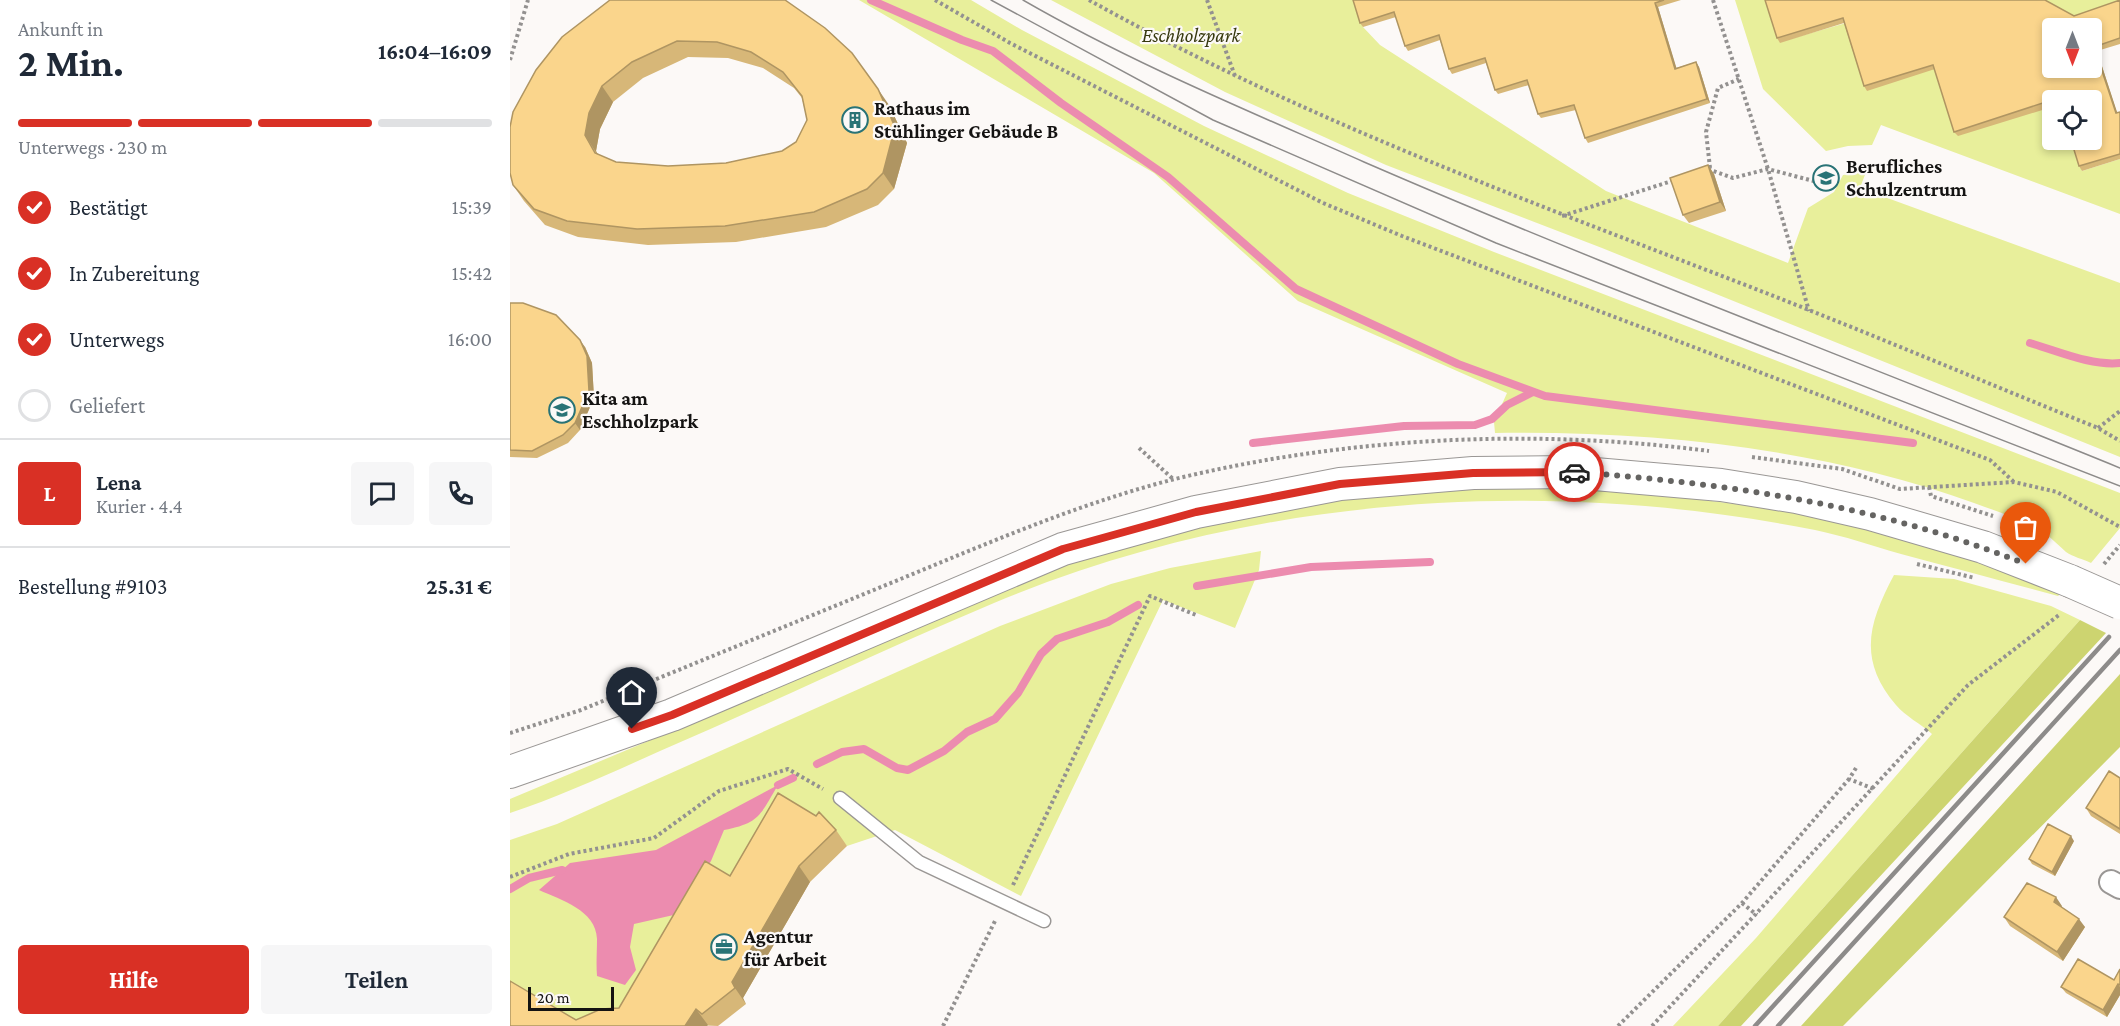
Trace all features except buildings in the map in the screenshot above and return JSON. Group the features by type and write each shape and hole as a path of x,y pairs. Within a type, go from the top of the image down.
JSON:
{"street":[{"path":"510,772 672,715 1063,549 1196,512 1340,484 1473,473 1572,472 1721,485 1796,497 1869,514 1983,547 2120,603"}],"lane":[{"path":"840,798 919,862 1044,921"}],"path":[{"path":"510,60 528,0"},
{"path":"935,0 1010,43 1323,203 1402,236 1990,460 2014,482"},
{"path":"1089,0 1235,77 1368,137 1562,216 1809,311 2098,428 2120,441"},
{"path":"1206,0 1235,77"},
{"path":"1713,0 1768,169 1809,311"},
{"path":"1710,168 1707,132 1718,88 1739,79"},
{"path":"1700,172 1710,168 1733,178 1768,169 1825,184"},
{"path":"1562,216 1678,179"},
{"path":"2098,428 2120,411"},
{"path":"1139,448 1174,480"},
{"path":"1929,487 2014,482 2057,492 2120,528"},
{"path":"2102,567 2120,545"},
{"path":"1013,885 1150,596 1196,615"},
{"path":"1652,1026 1968,686 2060,615"},
{"path":"1618,1026 1742,903 1856,768"},
{"path":"510,877 569,854 654,838 719,791 788,769 840,798"},
{"path":"1849,779 1874,789"},
{"path":"943,1026 1004,902"},
{"path":"1742,903 1757,915"}],"green space":[{"path":"859,0 971,0 1022,30 1204,126 1348,193 1494,252 2120,493 2120,528 2091,563 2069,554 2037,529 2001,513 1916,484 1858,469 1798,456 1677,440 1616,435 1495,433 1494,422 1507,393 1298,301 1154,173"},
{"name":"Eschholzpark","path":"1051,0 1354,0 1363,27 1380,45 1606,191 1788,263 1808,208 1834,192 1843,175 1866,172 1860,188 2120,283 2120,457 1602,248 1386,165 1225,92"},
{"path":"1735,0 1766,0 1780,42 1846,23 1936,69 2042,97 2042,150 2075,150 2082,171 2120,159 2120,214 1881,125 1872,145 1848,146 1826,151 1763,89"},
{"path":"2040,0 2120,0 2081,18 2073,18"},
{"path":"1582,485 1808,513 1937,546 2063,591 2058,596 1826,532 1712,513 1608,503 1504,501 1399,506 1295,518 1193,538 1092,567 994,603 604,776 510,813 510,799 665,734 1035,572 1141,538 1314,500 1434,488"},
{"path":"1261,551 1259,570 1235,628 1163,600 1021,896 895,830 847,846 831,829 609,1026 571,1026 510,990 510,840 557,824 1000,626 1111,584 1170,568"},
{"path":"1894,575 1954,579 2051,606 2080,620 1718,1026 1673,1026 1756,938 1932,734 1896,705 1876,672 1872,656 1873,625"},
{"path":"2080,620 2106,633 1741,1026 1718,1026"},
{"path":"2120,674 2120,747 1843,1026 1801,1026"}],"shaded area":[{"path":"778,785 762,811 752,821 724,830 711,861 678,914 634,924 630,947 636,970 625,985 597,976 597,939 591,921 576,907 539,890 570,863 656,850"}],"waterway":[{"path":"871,0 962,40 993,51 1061,103 1168,177 1296,289 1458,364 1545,396 1913,443"},
{"path":"2030,343 2086,360 2120,363"},
{"path":"1253,443 1404,426 1475,425 1492,419 1507,405 1531,393"},
{"path":"1197,586 1311,567 1430,562"},
{"path":"817,764 842,752 864,749 897,768 908,770 944,751 967,732 995,719 1018,693 1041,654 1057,639 1108,622 1138,605"},
{"path":"778,785 793,778"},
{"path":"510,889 529,878 562,870"}],"tram line":[{"path":"991,0 1213,120 1496,243 2120,486"},
{"path":"1023,0 1148,65 1364,162 1646,279 2120,468"}],"railway":[{"path":"1755,1026 2109,637"},
{"path":"1778,1026 2120,650"}],"way so far":[{"path":"1574,472 1659,478 1796,497 1915,527 1983,547 2026,564"}],"place":[{"name":"Rathaus im Stühlinger Gebäude B","path":"855,120"},
{"name":"Berufliches Schulzentrum","path":"1826,178"},
{"name":"Kita am Eschholzpark","path":"562,410"},
{"name":"Agentur für Arbeit","path":"724,947"}],"route":[{"path":"632,729 672,715 1063,549 1196,512 1340,484 1473,473 1574,472"}]}
